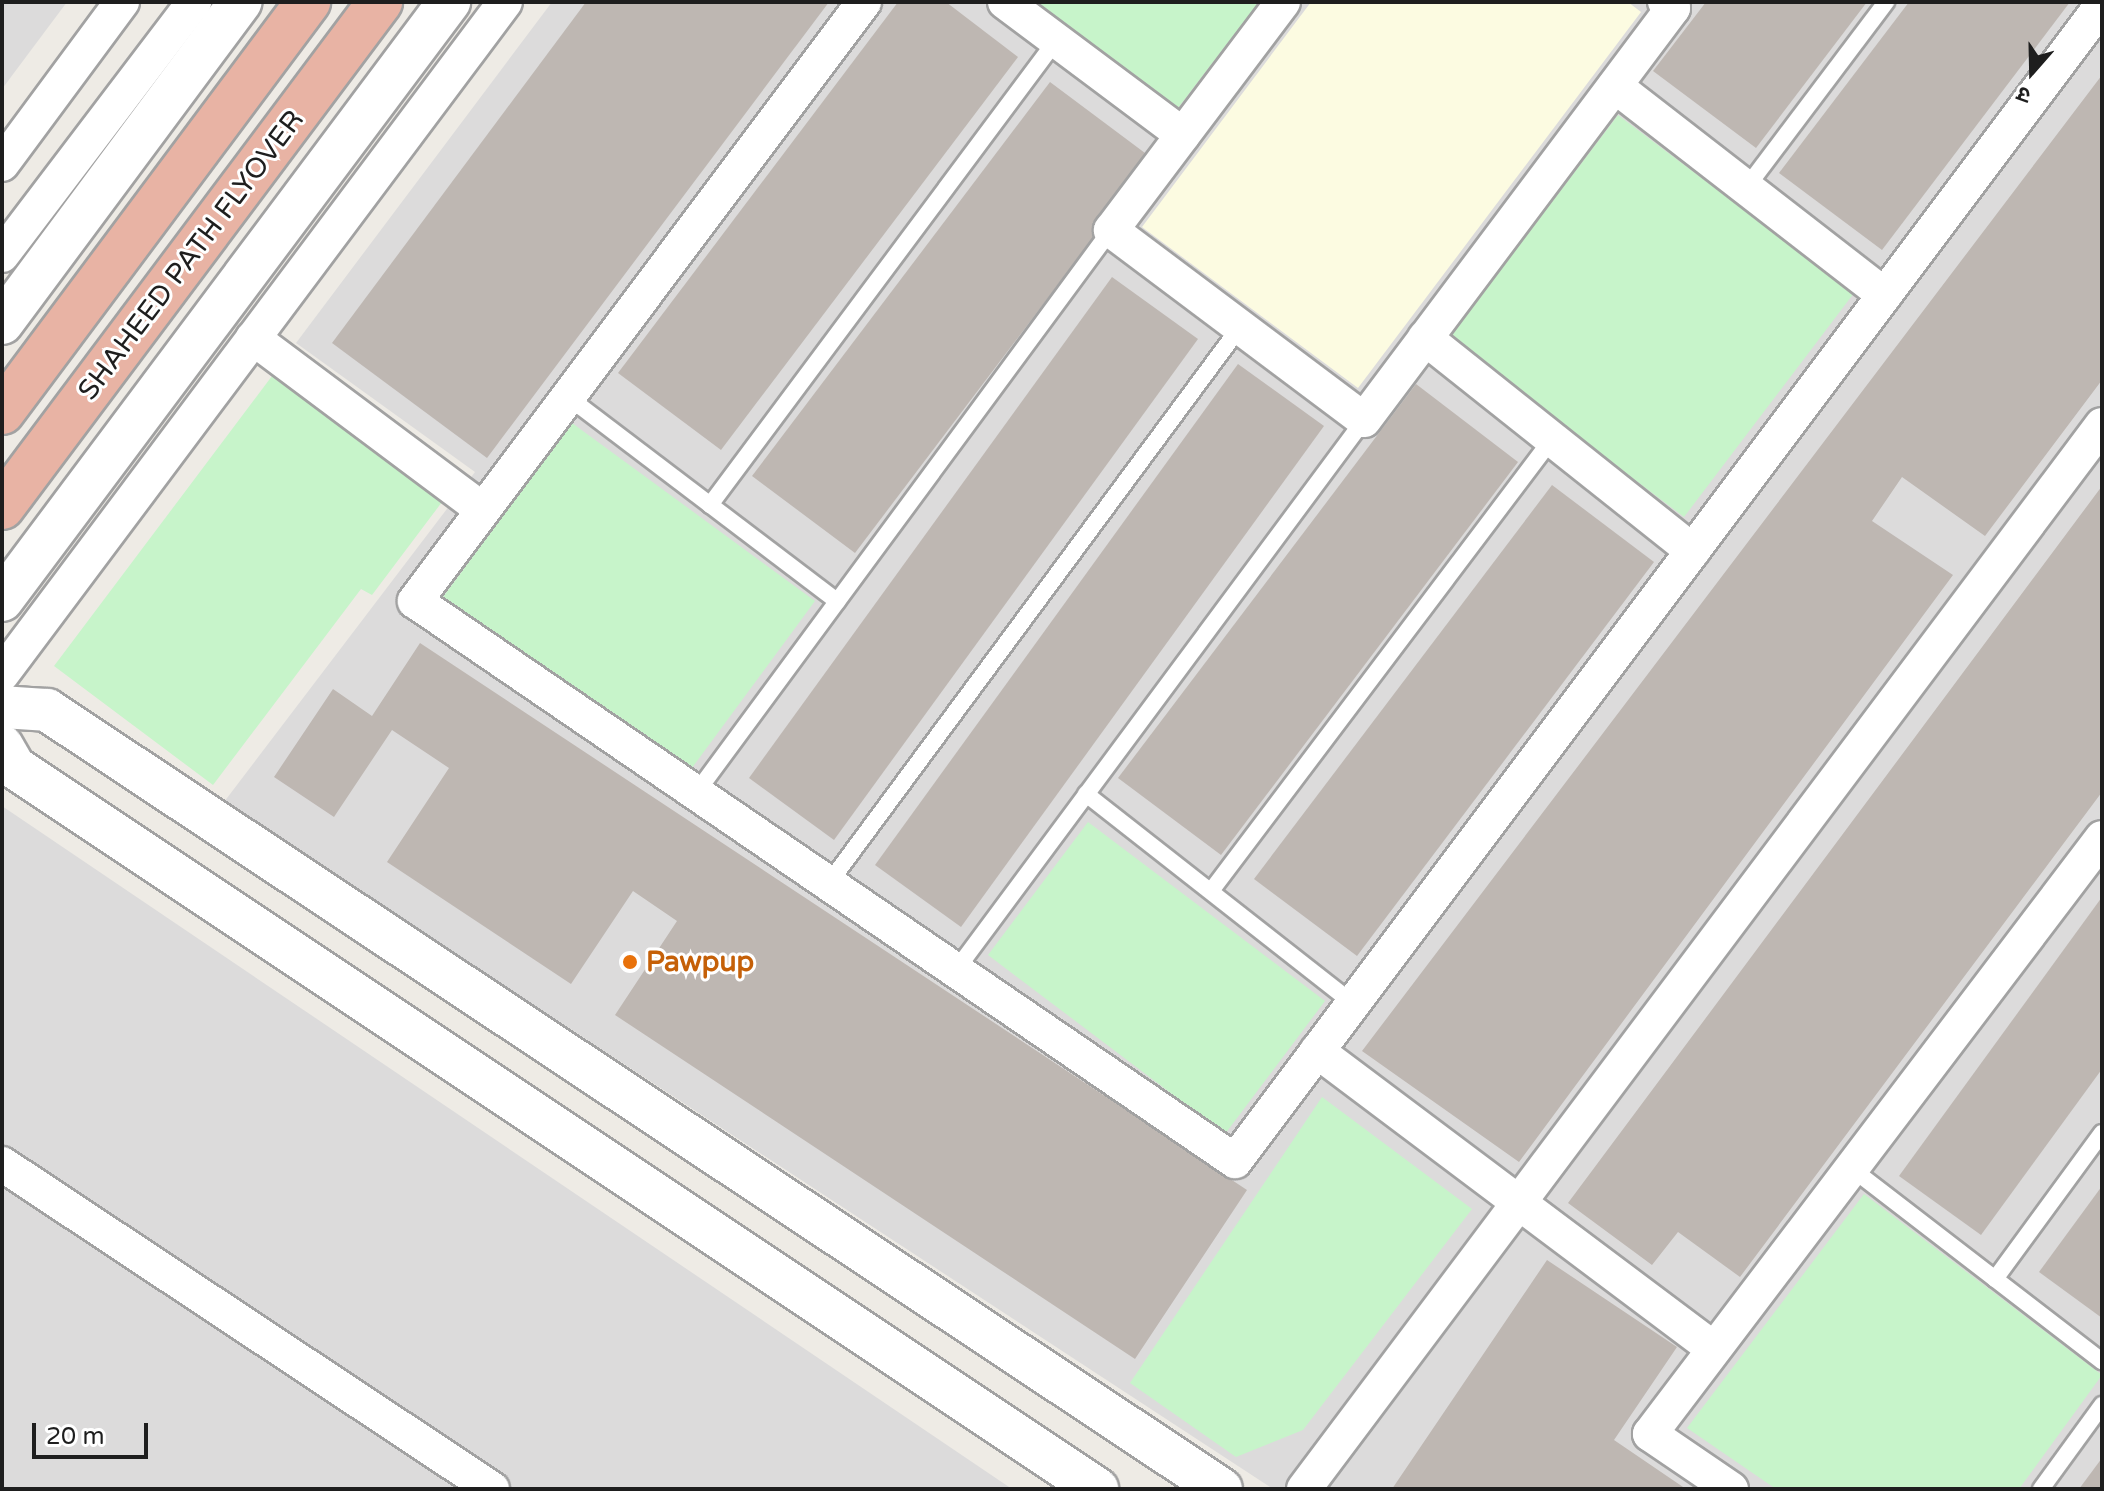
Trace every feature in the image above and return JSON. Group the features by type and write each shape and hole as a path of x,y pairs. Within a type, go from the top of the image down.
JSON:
{"highway":[{"name":"SHAHEED PATH FLYOVER","path":"2,412 308,2"},
{"name":"SHAHEED PATH FLYOVER","path":"2,507 380,2"}],"street":[{"path":"2,164 122,2"},
{"path":"2,255 194,2"},
{"path":"2,323 240,2"},
{"path":"2,600 449,2"},
{"path":"2,674 505,2"},
{"path":"864,2 415,601 1235,1161 2102,5"},
{"path":"1005,2 1183,135"},
{"path":"1283,2 1111,230 1364,420 1615,86 1672,4"},
{"path":"1615,86 1884,295"},
{"path":"253,338 483,510"},
{"path":"1425,338 1693,551"},
{"path":"1304,1489 2102,425"},
{"path":"2,707 47,710 1221,1489"},
{"path":"2,746 14,767 1097,1489"},
{"path":"1731,1489 1650,1434 2102,838"},
{"path":"1317,1051 1713,1348"},
{"path":"2,1164 492,1489"}],"lane":[{"path":"1746,188 1886,2"},
{"path":"710,505 1055,42"},
{"path":"696,793 1111,230"},
{"path":"829,883 1240,327"},
{"path":"568,397 837,601"},
{"path":"956,970 1364,420"},
{"path":"1211,891 1552,439"},
{"path":"1086,794 1353,1003"},
{"path":"1995,1279 2102,1133"},
{"path":"1851,1168 2102,1361"},
{"path":"2041,1489 2102,1405"}],"shaded area":[{"path":"2,2 67,2 2,89"},
{"path":"552,2 2102,2 2102,1489 1273,1489 224,802 475,472 296,343"},
{"path":"1311,2 1628,2 1641,12 1358,388 1142,227"},
{"path":"2,806 1012,1489 2,1489"}],"green space":[{"path":"1036,2 1259,2 1178,108"},
{"path":"1618,115 1854,293 1684,517 1448,339"},
{"path":"272,376 442,502 372,595 361,589 213,785 54,666"},
{"path":"572,423 815,601 686,776 443,597"},
{"path":"1088,822 1325,1001 1225,1134 988,955"},
{"path":"1322,1097 1472,1209 1303,1430 1236,1457 1130,1383"},
{"path":"1864,1194 2102,1375 2019,1489 1776,1489 1687,1428"}],"building":[{"path":"586,2 829,2 487,458 332,343"},
{"path":"898,2 946,2 1018,57 721,450 618,373"},
{"path":"1706,2 1867,2 1756,148 1653,71"},
{"path":"1909,2 2070,2 1882,250 1779,173"},
{"path":"2102,75 2102,380 1985,536 1902,477 1872,521 1953,575 1519,1162 1362,1051"},
{"path":"1050,82 1153,159 855,553 752,476"},
{"path":"1112,277 1198,339 834,840 749,778"},
{"path":"1238,364 1324,426 961,927 875,865"},
{"path":"1416,384 1518,462 1221,855 1118,778"},
{"path":"1552,485 1654,562 1357,956 1254,879"},
{"path":"2102,486 2102,792 1740,1277 1678,1232 1652,1265 1568,1203"},
{"path":"420,643 1247,1190 1135,1359 615,1015 677,921 633,891 571,984 387,862 449,768 392,730 334,817 274,777 333,689 372,716"},
{"path":"2102,897 2102,1069 1981,1235 1899,1176"},
{"path":"2102,1186 2102,1318 2039,1272"},
{"path":"1547,1260 1677,1347 1614,1440 1686,1489 1392,1489"},
{"path":"2102,1458 2102,1489 2079,1489"}],"place":[{"name":"Pawpup","path":"630,962"}]}
